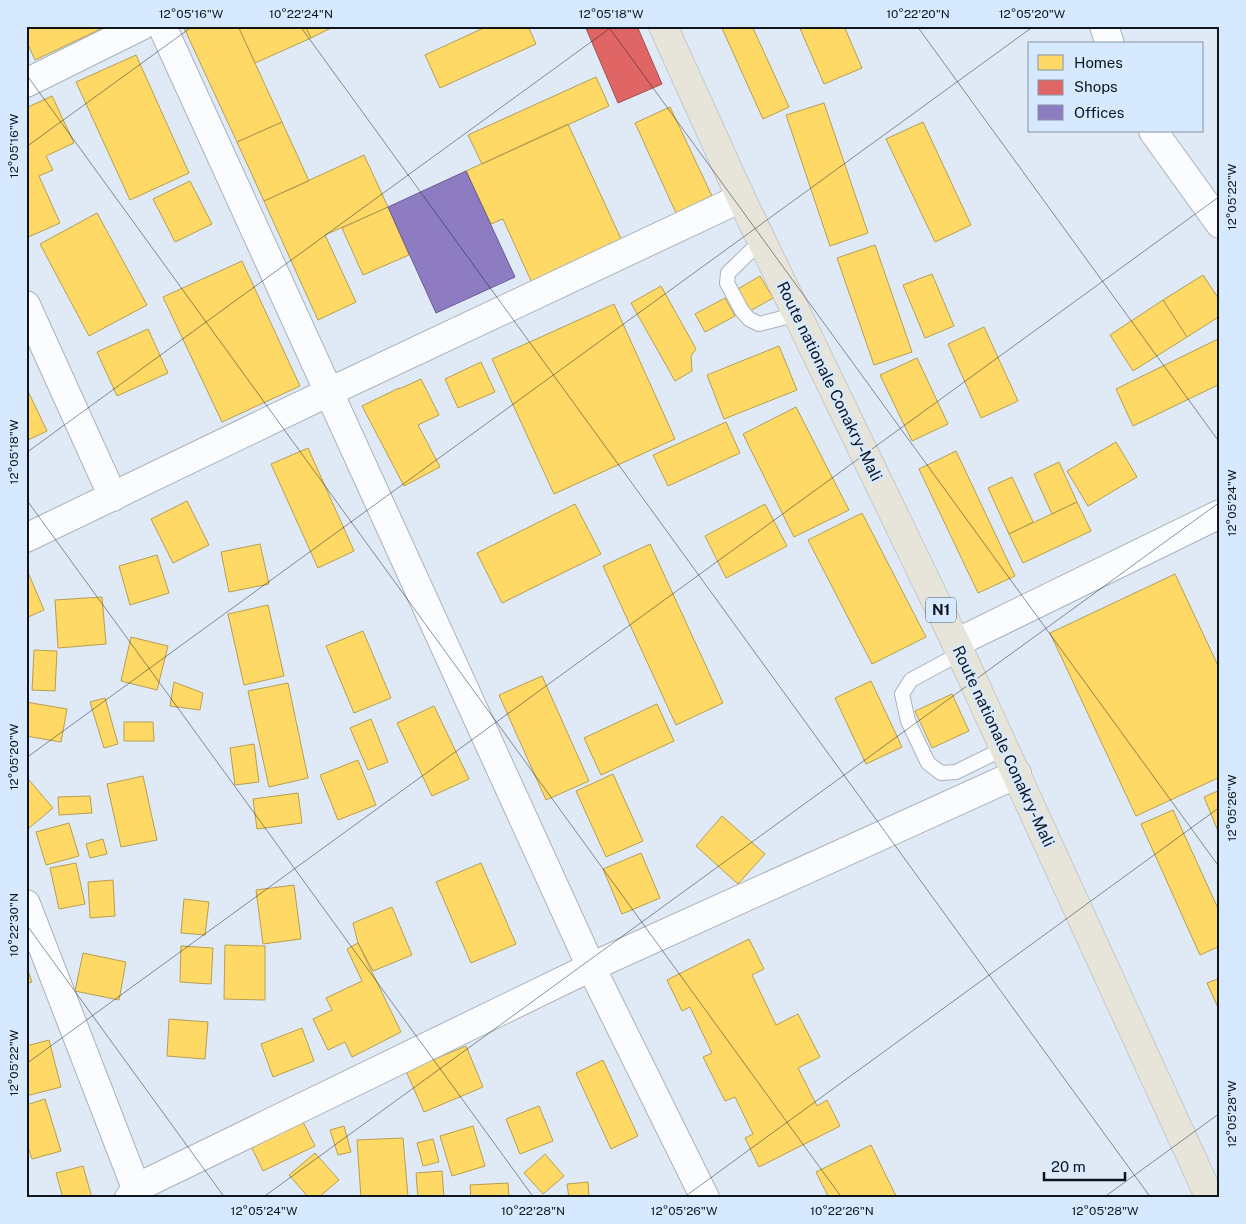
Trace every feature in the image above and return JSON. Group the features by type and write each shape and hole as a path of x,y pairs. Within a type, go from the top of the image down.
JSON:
{"highway":[{"name":"Route nationale Conakry-Mali","path":"663,26 741,198 959,648 1210,1198"}],"street":[{"path":"26,83 141,26"},
{"path":"162,26 591,967 705,1198"},
{"path":"1104,26 1109,42"},
{"path":"1154,132 1220,224"},
{"path":"26,538 329,392 741,198"},
{"path":"26,305 113,497"},
{"path":"959,648 1220,514"},
{"path":"26,904 132,1193 591,967 1016,774"}],"lane":[{"path":"762,240 728,273 727,283 742,311 754,322 759,324 798,314"},
{"path":"959,648 911,680 902,694 908,721 928,763 941,773 956,772 1005,748"}],"building: Homes":[{"path":"26,26 107,26 35,60 26,40"},
{"path":"188,26 238,26 282,122 237,142 184,28"},
{"path":"238,26 305,26 311,38 255,63"},
{"path":"305,26 335,26 311,38"},
{"path":"488,26 528,26 536,44 440,88 425,55"},
{"path":"721,26 752,26 789,107 763,119"},
{"path":"799,26 844,26 862,68 824,84"},
{"path":"136,55 189,173 130,200 76,82"},
{"path":"596,77 609,106 482,164 468,135"},
{"path":"52,96 74,143 46,156 53,170 39,176 60,223 26,238 26,108"},
{"path":"824,103 868,233 830,246 786,115"},
{"path":"670,107 712,196 676,213 635,123"},
{"path":"282,122 309,181 264,201 237,142"},
{"path":"923,122 971,225 935,242 886,139"},
{"path":"568,124 622,241 532,283 503,219 491,224 466,171"},
{"path":"364,155 388,207 325,235 356,302 318,320 264,201"},
{"path":"190,181 212,224 175,242 153,199"},
{"path":"388,207 409,255 363,275 342,228"},
{"path":"97,213 147,305 89,336 40,244"},
{"path":"875,245 912,352 874,365 837,258"},
{"path":"242,261 300,386 222,422 163,297"},
{"path":"932,274 954,326 925,338 903,285"},
{"path":"1203,275 1220,301 1220,316 1187,337 1163,300"},
{"path":"760,276 773,298 750,311 738,289"},
{"path":"661,286 696,349 691,356 692,371 675,381 631,303"},
{"path":"725,298 735,316 705,332 695,314"},
{"path":"1163,300 1187,337 1133,371 1110,335"},
{"path":"614,304 675,439 554,494 492,359"},
{"path":"984,327 1018,401 981,418 948,344"},
{"path":"148,329 168,373 117,396 97,352"},
{"path":"1220,338 1220,384 1133,426 1116,389"},
{"path":"779,346 797,390 724,419 707,375"},
{"path":"917,358 948,424 912,441 880,375"},
{"path":"481,362 495,392 458,408 445,379"},
{"path":"421,379 439,415 418,425 440,467 404,486 362,406"},
{"path":"26,387 47,431 26,441"},
{"path":"796,407 849,510 794,537 743,434"},
{"path":"726,422 740,453 668,486 653,455"},
{"path":"1116,442 1137,477 1088,506 1067,471"},
{"path":"308,448 354,551 318,568 271,464"},
{"path":"956,451 1015,576 978,593 919,469"},
{"path":"1059,462 1077,502 1052,514 1034,474"},
{"path":"1012,477 1033,522 1009,534 988,488"},
{"path":"187,501 209,545 173,563 151,519"},
{"path":"1077,502 1091,531 1023,563 1009,534"},
{"path":"575,504 601,554 502,603 477,553"},
{"path":"765,504 787,546 726,578 705,536"},
{"path":"862,513 926,637 872,664 808,540"},
{"path":"260,544 269,584 229,592 221,552"},
{"path":"650,544 723,703 676,725 603,566"},
{"path":"157,555 169,593 130,605 119,566"},
{"path":"26,570 44,610 26,618"},
{"path":"1175,574 1220,670 1220,777 1136,816 1050,633"},
{"path":"102,597 106,644 58,648 55,600"},
{"path":"268,605 284,676 244,685 228,614"},
{"path":"363,631 391,698 354,713 326,646"},
{"path":"131,637 168,646 157,690 121,681"},
{"path":"34,650 57,651 55,691 32,690"},
{"path":"542,676 589,781 546,800 499,695"},
{"path":"871,681 902,747 866,764 835,698"},
{"path":"174,682 203,693 200,710 170,706"},
{"path":"288,683 308,778 269,787 248,691"},
{"path":"952,694 969,731 932,748 915,711"},
{"path":"105,698 118,744 104,748 90,702"},
{"path":"26,702 67,709 61,742 26,736"},
{"path":"657,704 674,741 601,775 584,738"},
{"path":"434,706 469,779 432,796 397,723"},
{"path":"371,719 388,762 368,770 350,728"},
{"path":"124,722 153,722 154,741 124,741"},
{"path":"254,744 259,782 235,785 230,748"},
{"path":"358,760 376,805 338,820 320,775"},
{"path":"613,774 643,841 606,857 576,791"},
{"path":"143,776 157,840 121,847 107,784"},
{"path":"29,780 53,808 29,828 26,824 26,782"},
{"path":"1220,790 1220,836 1204,797"},
{"path":"298,793 302,823 257,829 253,799"},
{"path":"90,796 92,813 59,815 58,797"},
{"path":"1173,810 1220,913 1220,946 1200,955 1141,824"},
{"path":"722,816 765,854 738,884 696,846"},
{"path":"69,823 79,856 46,865 36,832"},
{"path":"103,839 107,854 90,858 86,844"},
{"path":"641,853 660,898 622,914 603,869"},
{"path":"76,863 85,904 59,909 50,868"},
{"path":"481,863 516,944 471,963 436,882"},
{"path":"113,880 115,916 90,918 88,882"},
{"path":"294,885 301,939 263,944 256,890"},
{"path":"184,899 209,902 205,935 181,933"},
{"path":"392,907 412,955 373,971 358,943 353,923"},
{"path":"749,939 764,969 752,975 776,1025 798,1014 820,1057 798,1068 817,1106 827,1100 840,1126 759,1167 745,1138 753,1134 735,1097 725,1101 703,1057 712,1053 690,1007 682,1011 667,980"},
{"path":"358,943 401,1032 352,1057 345,1042 328,1050 313,1019 332,1010 326,998 362,981 347,949"},
{"path":"225,945 265,946 265,1000 224,999"},
{"path":"181,946 213,948 211,984 180,982"},
{"path":"83,953 126,962 119,1000 75,991"},
{"path":"26,965 32,982 26,984"},
{"path":"1220,978 1220,1012 1207,983"},
{"path":"169,1019 208,1022 205,1059 167,1056"},
{"path":"302,1028 314,1061 273,1077 261,1044"},
{"path":"49,1040 61,1087 26,1096 26,1046"},
{"path":"466,1046 483,1087 424,1112 406,1071"},
{"path":"603,1060 638,1136 611,1149 576,1073"},
{"path":"45,1099 61,1151 32,1159 26,1141 26,1105"},
{"path":"539,1106 553,1141 520,1154 506,1119"},
{"path":"302,1120 315,1146 263,1171 250,1144"},
{"path":"344,1126 351,1152 338,1155 330,1130"},
{"path":"473,1126 485,1166 452,1176 440,1136"},
{"path":"403,1138 408,1197 361,1198 357,1140"},
{"path":"433,1139 439,1162 423,1166 417,1143"},
{"path":"871,1145 897,1198 829,1198 816,1172"},
{"path":"315,1153 339,1180 318,1198 309,1198 289,1175"},
{"path":"545,1154 564,1176 543,1194 524,1173"},
{"path":"83,1166 92,1198 63,1198 56,1173"},
{"path":"442,1171 444,1198 418,1198 416,1173"},
{"path":"588,1182 589,1198 569,1198 567,1184"},
{"path":"508,1183 509,1198 471,1198 470,1185"}],"building: Shops":[{"path":"585,26 637,26 662,84 618,103"}],"building: Offices":[{"path":"466,171 515,277 436,313 388,207"}]}
